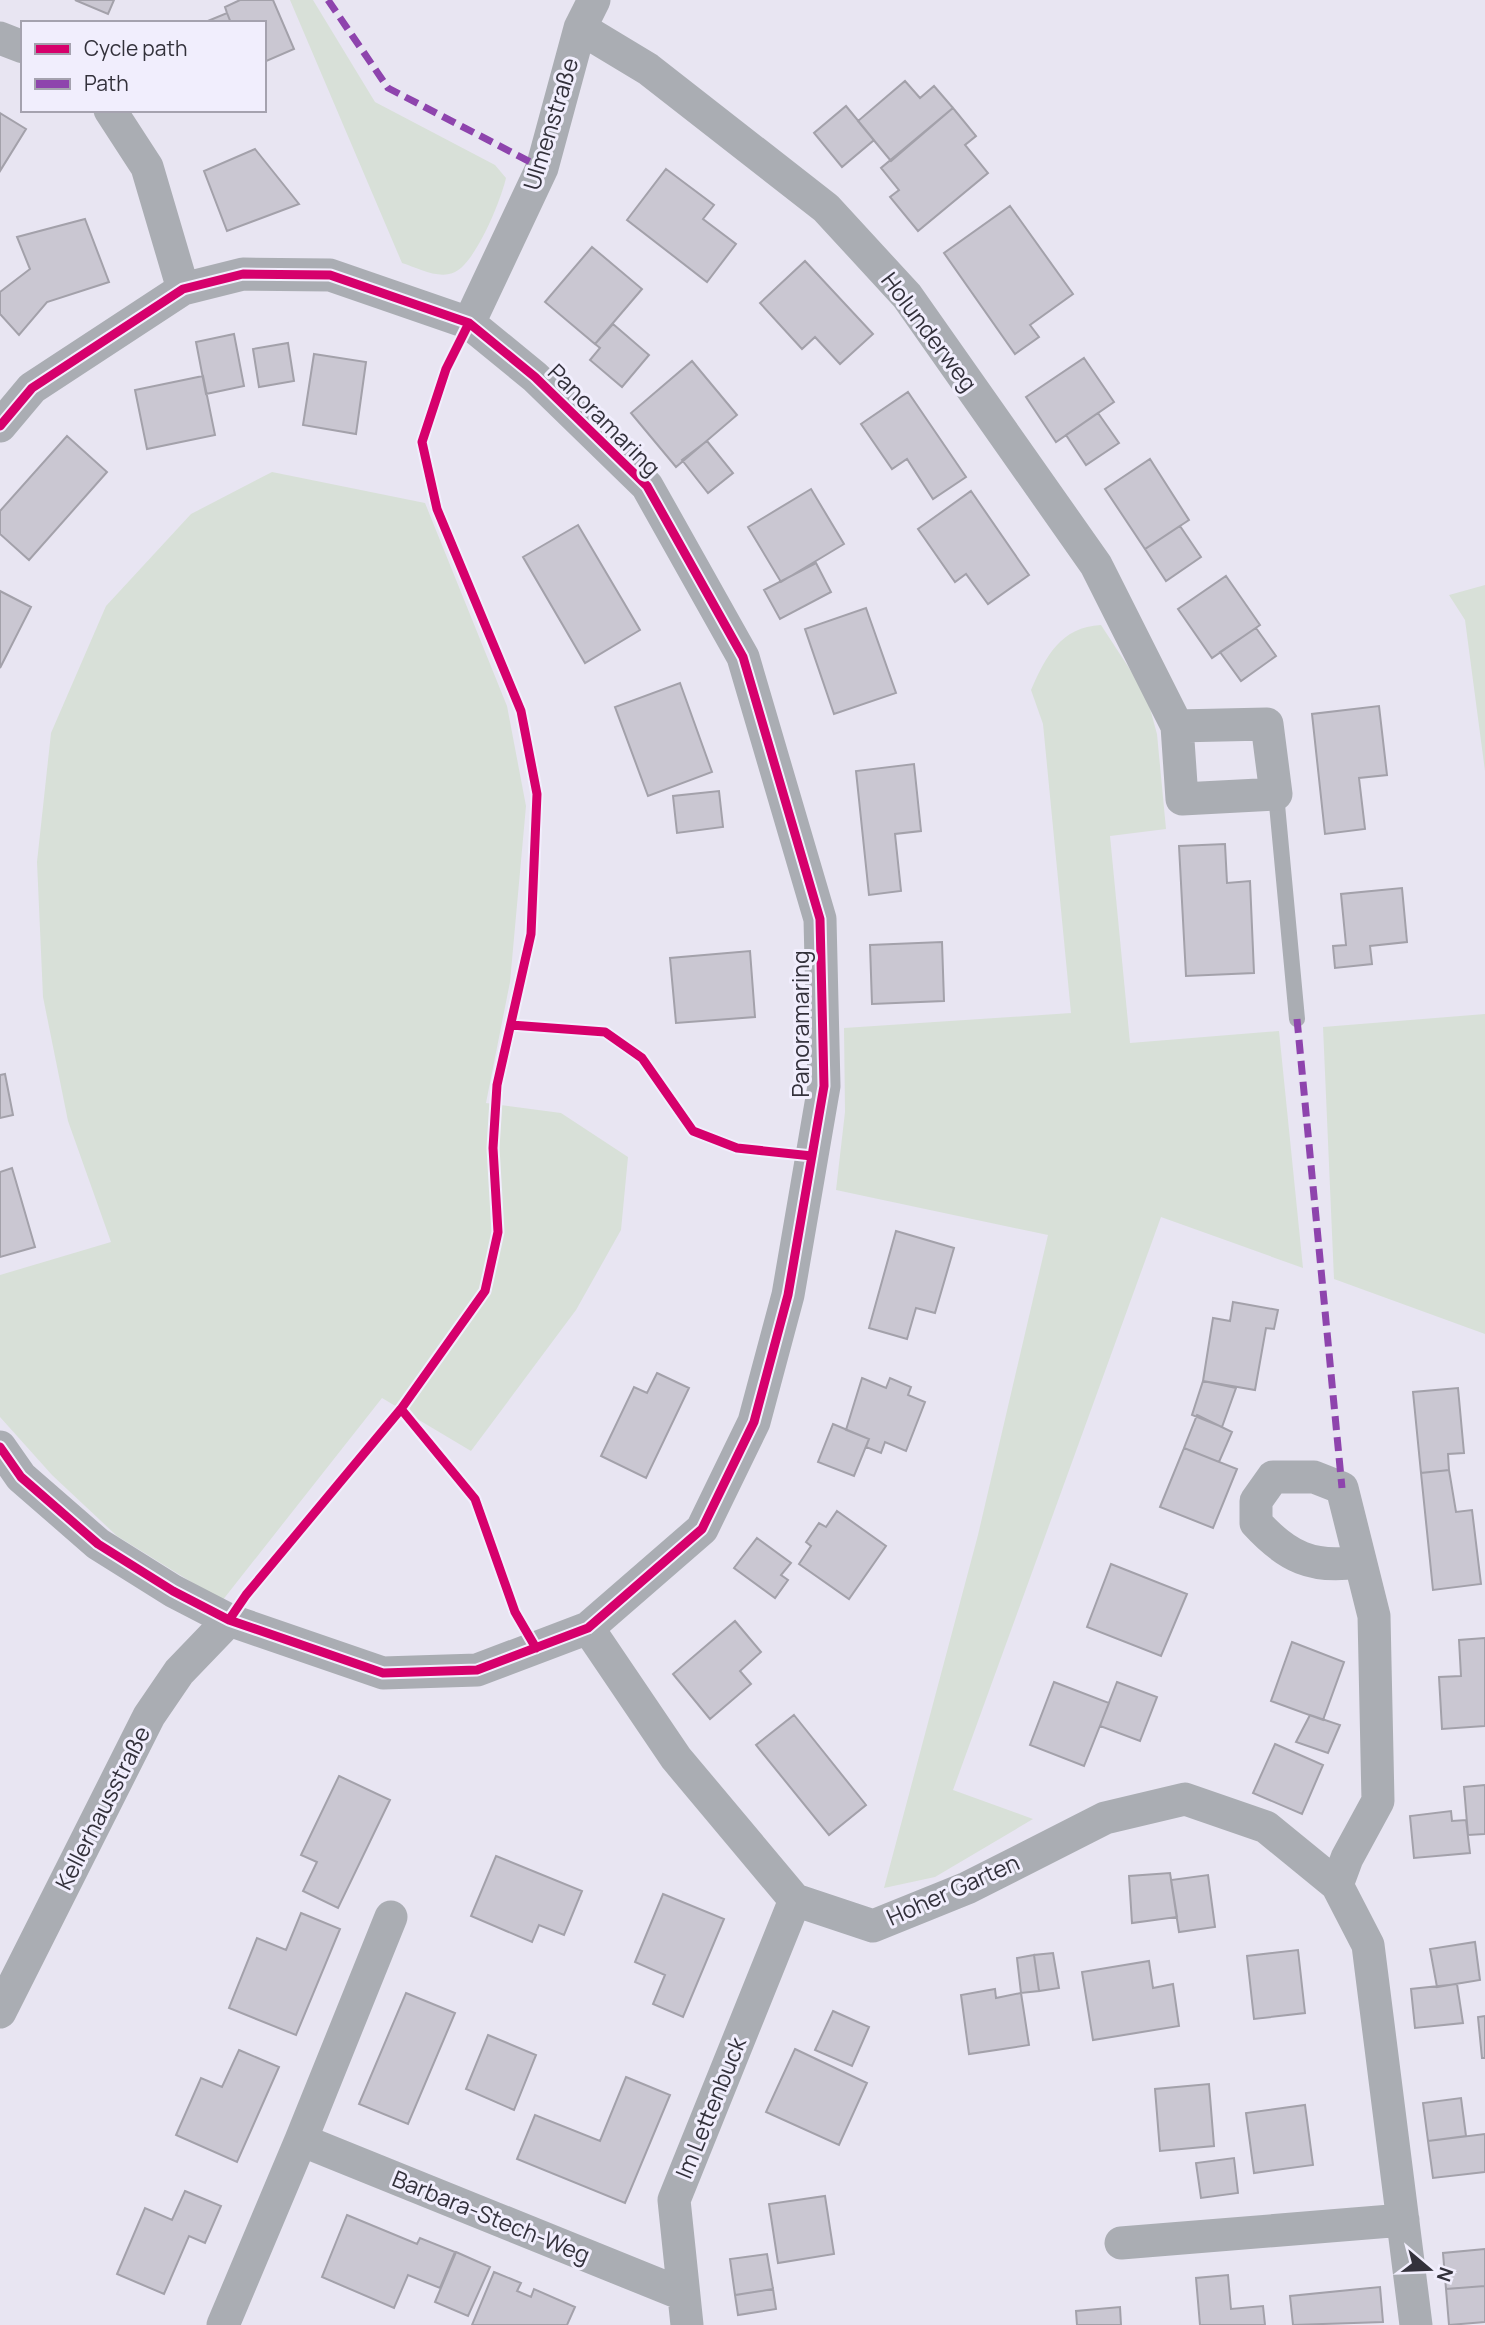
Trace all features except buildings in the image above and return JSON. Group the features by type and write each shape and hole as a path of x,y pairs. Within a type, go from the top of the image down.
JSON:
{"street":[{"name":"Ulmenstraße","path":"469,323 542,168 587,14"},
{"name":"Holunderweg","path":"587,14 648,69 826,208 907,296 1096,565 1177,726 1182,799 1276,794"},
{"path":"0,38 21,46"},
{"path":"111,112 147,167 183,289"},
{"name":"Panoramaring","path":"0,426 32,388 183,289 243,274 330,275 469,323 534,377 646,486 743,657 820,919 824,1086 788,1295 754,1422 702,1530 587,1628 477,1670 383,1673 229,1620 98,1544 21,1476 0,1447"},
{"path":"1177,726 1266,724 1276,794"},
{"path":"1337,1885 1347,1858 1378,1801 1374,1616 1358,1562"},
{"name":"Kellerhausstraße","path":"0,2012 149,1716 179,1672 229,1620"},
{"path":"587,1628 676,1758 795,1900"},
{"name":"Hoher Garten","path":"795,1900 873,1926 967,1888 1105,1818 1185,1800 1266,1827 1337,1885 1368,1945 1416,2325"},
{"name":"Im Lettenbuck","path":"685,2310 674,2200 795,1900"},
{"path":"223,2325 391,1917"},
{"name":"Barbara-Stech-Weg","path":"300,2140 685,2310"},
{"path":"1121,2244 1403,2220"}],"lane":[{"path":"1276,794 1297,1019"}],"shaded area":[{"path":"290,0 313,0 375,102 495,165 506,178 499,201 479,244 463,266 455,272 435,274 402,263"},
{"path":"272,472 425,503 507,706 526,806 510,982 486,1103 561,1113 628,1157 621,1230 576,1310 471,1451 382,1398 222,1601 117,1536 52,1475 0,1417 0,1275 111,1242 68,1121 43,997 37,862 51,733 106,606 191,514"},
{"path":"1485,585 1485,771 1465,620 1449,595"},
{"path":"1101,625 1146,694 1157,734 1166,829 1110,836 1130,1043 1279,1031 1303,1268 1161,1217 953,1790 1033,1819 935,1877 884,1888 978,1535 1048,1235 836,1190 845,1112 844,1028 1071,1013 1043,724 1031,690 1049,655 1065,637 1087,627"},
{"path":"1485,1014 1485,1334 1334,1279 1323,1027"}],"marked path":[{"path":"328,0 388,88 542,168"},
{"path":"1297,1019 1342,1488"}],"cycle path":[{"path":"0,426 32,388 183,289 243,274 330,275 469,323 535,377 647,486 743,657 820,919 824,1086 788,1295 754,1422 702,1529 588,1628 477,1670 383,1673 229,1620 173,1591 98,1544 21,1477 0,1447"},
{"path":"229,1620 246,1595 401,1409 485,1291 498,1232 493,1148 497,1085 531,934 537,794 521,711 437,509 422,442 446,369 469,323"},
{"path":"511,1025 605,1032 642,1058 693,1131 737,1148 812,1156"},
{"path":"401,1409 475,1499 515,1612 536,1648"}]}
